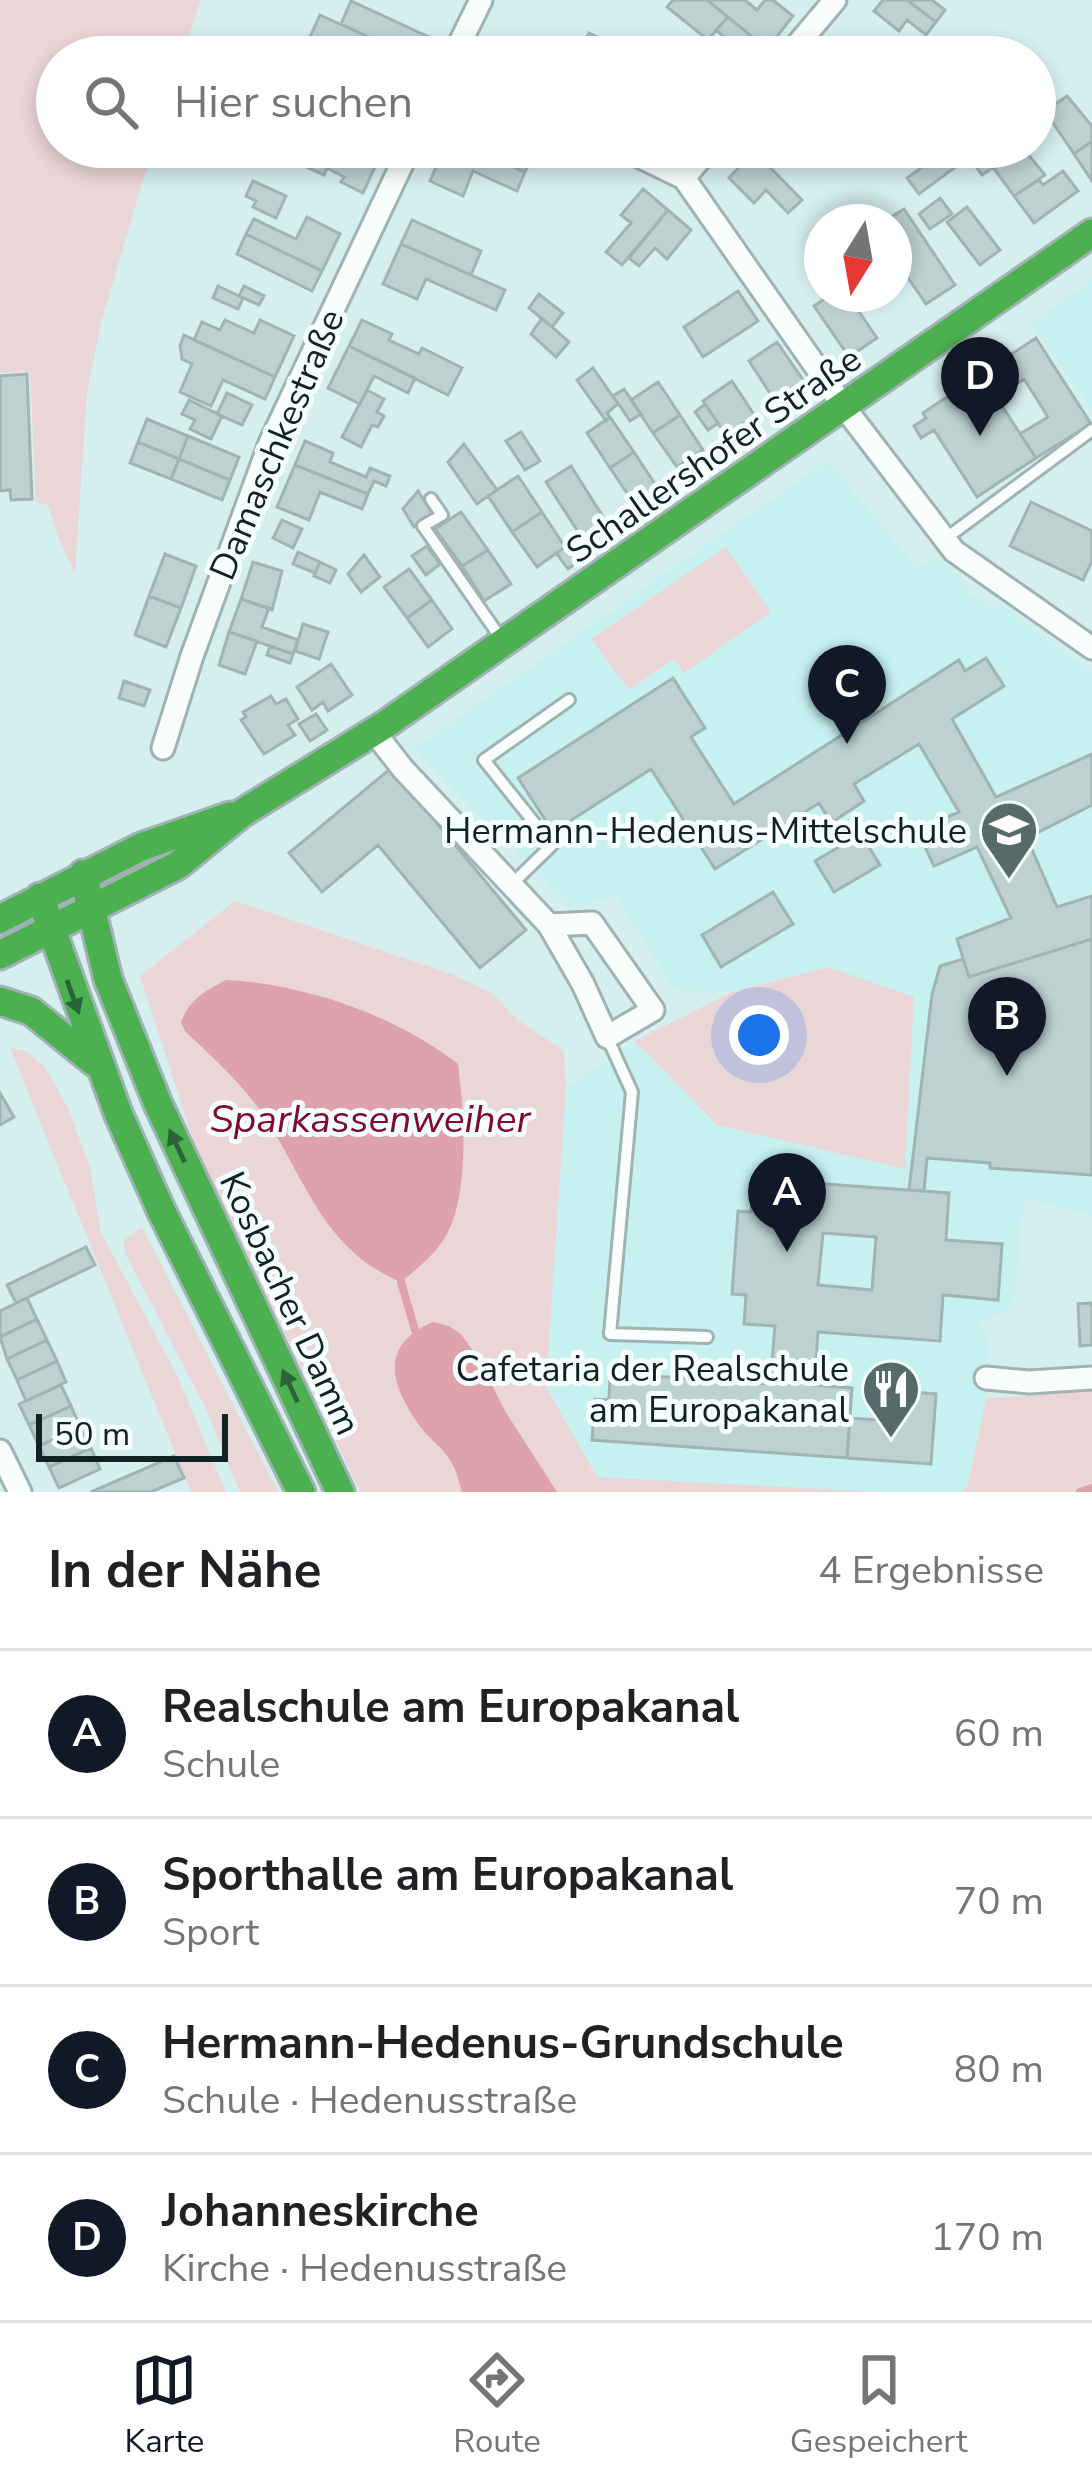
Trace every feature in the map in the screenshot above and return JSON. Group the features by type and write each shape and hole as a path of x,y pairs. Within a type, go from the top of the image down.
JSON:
{"street":[{"path":"463,36 481,0"},
{"path":"805,36 835,0"},
{"name":"Damaschkestraße","path":"164,748 206,614 269,442 400,168"},
{"path":"663,168 684,178 844,407 954,551 1092,647"},
{"path":"684,178 692,168"},
{"name":"Schallershofer Straße","path":"0,955 178,865 242,813 374,732 1092,233"},
{"path":"374,732 549,925 584,984 607,1037 653,1010 592,923 549,925"},
{"name":"Schallershofer Straße","path":"0,919 82,874 189,826 242,813"},
{"name":"Kosbacher Damm","path":"82,874 108,979 158,1104 340,1492"},
{"name":"Kosbacher Damm","path":"40,897 98,1066 161,1210 302,1492"},
{"name":"Kosbacher Damm","path":"0,1001 31,1011 98,1066"},
{"path":"986,1378 1029,1382 1092,1378"},
{"path":"0,1451 20,1492"}],"lane":[{"path":"945,539 1092,430"},
{"path":"431,499 442,514 423,526 504,642"},
{"path":"511,885 552,845 484,760 569,700"},
{"path":"607,1037 632,1091 610,1334 707,1337"}],"shaded area":[{"path":"0,0 201,0 189,36 36,36 36,168 147,168 102,319 87,392 75,573 48,505 36,503 30,371 0,373"},
{"path":"1092,280 1092,410 1031,324"},
{"path":"827,461 918,569 936,558 963,580 968,592 991,608 1004,607 1092,672 1092,1216 1024,1198 1013,1306 980,1322 990,1342 986,1398 968,1485 961,1492 597,1478 546,1387 566,1089 635,1041 717,1125 904,1169 914,997 828,967 732,992 674,990 617,897 568,906 414,749"},
{"path":"726,547 771,612 684,673 674,659 629,690 591,639"},
{"path":"235,901 454,975 493,994 518,1020 564,1051 566,1089 546,1387 597,1477 879,1492 360,1492 195,1146 140,976"},
{"path":"828,967 914,997 905,1169 717,1125 635,1041 732,992"},
{"path":"10,1048 26,1051 45,1067 67,1106 90,1167 101,1233 177,1375 226,1492 191,1492"},
{"path":"142,1227 278,1492 240,1492 206,1409 125,1253 124,1240"},
{"path":"1092,1378 1092,1492 961,1492 968,1485 986,1398 1031,1396 1029,1382"}],"water":[{"name":"Sparkassenweiher","path":"226,980 287,988 349,1006 407,1031 458,1064 463,1151 454,1216 438,1248 401,1282 350,1249 331,1227 256,1105 185,1031 181,1022 189,1007"},
{"path":"433,1322 461,1334 557,1492 462,1492 450,1460 422,1429 397,1383 397,1355 403,1343"}],"building":[{"path":"673,0 707,0 728,17 711,36 703,36 667,7"},
{"path":"707,0 745,0 757,10 765,0 773,0 793,16 777,36 751,36"},
{"path":"883,0 907,0 936,22 926,35 907,20 899,31 874,11"},
{"path":"907,0 932,0 945,10 936,22"},
{"path":"351,1 427,36 367,36 341,24"},
{"path":"320,15 366,36 310,36"},
{"path":"728,17 751,36 723,36 716,30"},
{"path":"1067,96 1092,126 1092,141 1074,154 1056,127 1056,104"},
{"path":"1092,141 1092,181 1074,154"},
{"path":"327,168 375,168 363,193 341,182 344,177"},
{"path":"436,168 525,172 517,191 473,171 463,196 430,181"},
{"path":"738,168 771,168 802,200 788,213 766,190 754,203 729,178"},
{"path":"921,168 954,168 919,194 907,178"},
{"path":"994,168 1039,168 1045,175 1014,196"},
{"path":"1063,171 1078,191 1034,223 1014,196"},
{"path":"253,181 286,196 276,218 253,207 256,201 246,196"},
{"path":"643,189 668,210 622,265 606,252 631,223 621,215"},
{"path":"940,198 952,214 930,229 919,214"},
{"path":"967,207 1000,250 980,265 947,222"},
{"path":"668,210 691,230 667,259 655,248 639,266 629,258"},
{"path":"307,217 340,234 322,271 246,234 254,219 296,239"},
{"path":"412,220 481,251 471,275 401,244"},
{"path":"912,221 955,285 926,304 912,283"},
{"path":"246,234 322,271 312,291 237,254"},
{"path":"401,244 505,290 496,310 426,279 417,299 383,284"},
{"path":"218,286 243,298 238,309 213,298"},
{"path":"244,286 264,296 259,305 239,296"},
{"path":"738,291 758,321 703,357 684,327"},
{"path":"539,294 563,313 552,327 529,308"},
{"path":"818,312 859,312 877,338 849,357"},
{"path":"542,318 569,342 556,357 531,334"},
{"path":"225,320 254,333 260,320 294,336 275,377 194,340 202,322 220,330"},
{"path":"362,320 392,334 389,340 419,354 422,348 462,368 448,395 349,346"},
{"path":"184,335 275,377 265,399 223,380 211,406 180,392 192,364 182,359"},
{"path":"1036,338 1091,424 1036,458 1020,434 1048,417 1024,379 996,397 981,374"},
{"path":"777,342 808,387 779,407 749,361"},
{"path":"349,346 415,378 408,393 374,376 360,404 328,388"},
{"path":"593,368 618,404 607,413 606,421 577,380"},
{"path":"27,374 32,499 11,500 10,490 0,491 0,376"},
{"path":"981,374 1036,458 977,497 934,430 921,438 914,426 926,418 923,413"},
{"path":"732,381 755,416 726,435 703,401"},
{"path":"658,382 680,415 653,433 631,400"},
{"path":"624,389 641,414 630,421 613,396"},
{"path":"367,390 384,399 377,412 384,416 378,427 372,425 361,447 342,437"},
{"path":"227,393 252,405 242,425 217,414"},
{"path":"189,400 222,416 211,439 190,429 195,420 182,414"},
{"path":"705,404 718,423 708,430 695,412"},
{"path":"680,415 703,450 677,467 653,433"},
{"path":"610,417 634,452 610,468 587,433"},
{"path":"147,419 188,436 179,459 138,442"},
{"path":"521,432 540,461 525,470 506,441"},
{"path":"188,436 239,457 230,480 179,459"},
{"path":"305,441 333,453 330,462 366,477 370,468 390,476 386,486 374,481 368,494 295,465"},
{"path":"138,442 179,459 171,479 130,463"},
{"path":"464,444 497,490 477,504 448,462"},
{"path":"634,452 657,487 633,502 610,468"},
{"path":"179,459 230,480 222,500 171,479"},
{"path":"295,465 368,494 362,509 320,492 309,520 277,507"},
{"path":"571,466 607,523 582,538 546,482"},
{"path":"518,476 542,512 512,532 488,496"},
{"path":"418,491 432,513 414,527 403,509"},
{"path":"1031,502 1092,531 1092,561 1083,580 1010,546"},
{"path":"461,512 488,550 462,566 435,529"},
{"path":"542,512 565,547 537,567 512,532"},
{"path":"282,520 302,529 293,548 273,538"},
{"path":"574,542 584,557 568,569 556,553"},
{"path":"427,546 440,564 426,575 412,556"},
{"path":"488,550 511,584 484,601 462,566"},
{"path":"298,552 320,562 315,573 293,564"},
{"path":"165,554 196,566 181,608 149,596"},
{"path":"364,555 380,577 361,592 348,574"},
{"path":"253,562 282,571 272,610 241,599"},
{"path":"320,562 336,570 330,583 314,576"},
{"path":"409,569 432,600 407,618 384,587"},
{"path":"149,596 181,608 166,647 135,635"},
{"path":"241,599 269,608 262,627 298,640 293,654 229,632"},
{"path":"432,600 452,629 428,647 407,618"},
{"path":"303,624 328,632 319,659 295,651"},
{"path":"229,632 257,641 245,674 219,665"},
{"path":"270,646 293,654 290,663 267,655"},
{"path":"986,658 1004,686 952,719 996,797 1092,754 1092,805 1027,838 1057,907 1092,896 1092,939 969,977 957,939 1011,918 977,847 934,866 917,830 959,812 919,744 854,784 864,801 831,823 819,803 715,869 651,769 553,832 518,778 673,678 705,728 691,737 734,804 959,660 965,671"},
{"path":"331,664 352,695 328,711 323,702 312,710 297,687"},
{"path":"124,681 150,690 144,706 119,698"},
{"path":"271,696 276,704 286,699 298,719 288,725 295,735 264,754 241,720 246,717 243,712"},
{"path":"316,714 327,730 310,741 299,724"},
{"path":"391,768 526,930 480,968 378,845 322,892 289,853"},
{"path":"861,834 880,865 834,892 815,861"},
{"path":"773,892 793,924 721,967 702,935"},
{"path":"1092,939 1092,1175 927,1158 924,1191 909,1190 932,994 940,966 963,959 969,977"},
{"path":"0,1093 14,1117 0,1125"},
{"path":"754,1179 949,1193 946,1240 1002,1244 998,1300 943,1295 940,1341 818,1332 814,1385 852,1388 847,1458 592,1440 595,1399 609,1400 610,1373 770,1384 775,1326 744,1324 746,1295 732,1294 738,1211 751,1212","holes":["823,1233 876,1237 872,1290 818,1285"]},
{"path":"86,1247 95,1265 16,1303 7,1285"},
{"path":"27,1298 37,1319 0,1337 0,1311"},
{"path":"1092,1303 1092,1345 1080,1346 1078,1304"},
{"path":"37,1319 47,1340 7,1359 0,1337"},
{"path":"47,1340 57,1361 17,1380 7,1359"},
{"path":"57,1361 66,1382 26,1401 17,1380"},
{"path":"61,1385 71,1406 29,1425 19,1404"},
{"name":"Cafetaria der Realschule am Europakanal","path":"897,1391 936,1394 931,1464 847,1458 850,1418 895,1421"},
{"path":"71,1406 80,1427 39,1446 29,1425"},
{"path":"80,1427 91,1448 49,1467 39,1446"},
{"path":"91,1448 100,1469 59,1488 49,1467"},
{"path":"174,1456 184,1478 151,1492 91,1492"}],"waterway":[{"path":"401,1282 415,1330"},
{"path":"1080,1492 1092,1488"}],"traffic: fast":[{"path":"0,955 178,865 242,813 383,726 1092,233"},
{"path":"0,919 141,847 230,816"},
{"path":"83,874 108,979 158,1104 340,1492"},
{"path":"40,897 118,1113 301,1492"},
{"path":"0,1001 31,1011 94,1062"}],"place":[{"name":"Johanneskirche","path":"980,436"},
{"name":"Hermann-Hedenus-Grundschule","path":"847,744"},
{"name":"Hermann-Hedenus-Mittelschule","path":"1009,881"},
{"name":"Sporthalle am Europakanal","path":"1007,1076"},
{"name":"Realschule am Europakanal","path":"787,1252"},
{"name":"Cafetaria der Realschule am Europakanal","path":"891,1440"}]}
